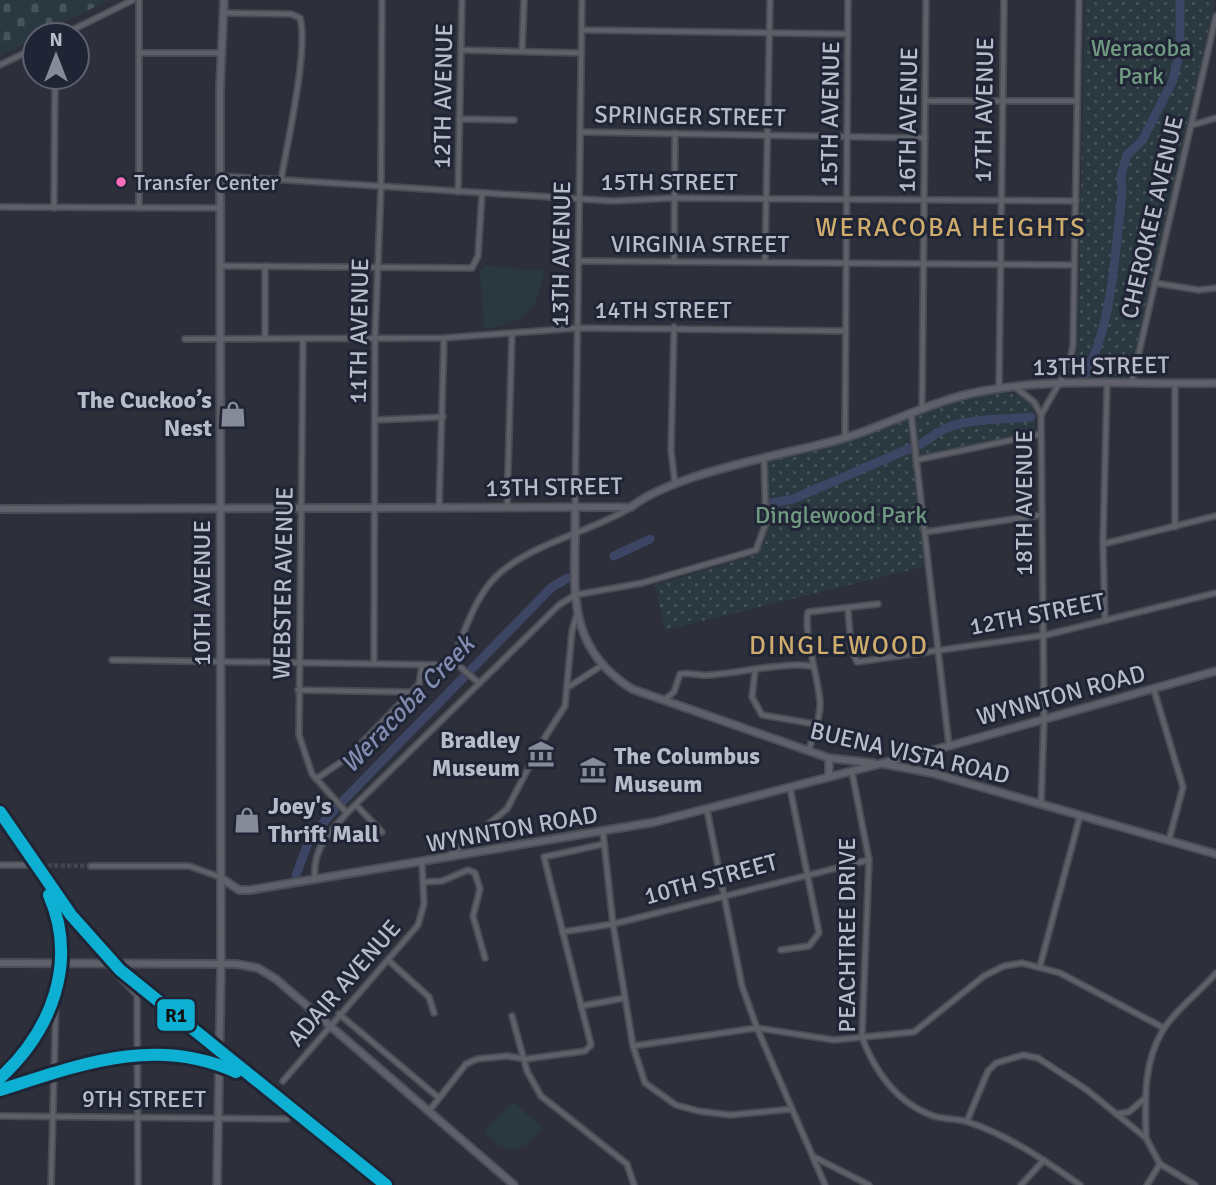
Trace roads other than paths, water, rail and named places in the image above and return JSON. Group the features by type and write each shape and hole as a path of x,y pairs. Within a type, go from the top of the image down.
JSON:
{"main road":[{"name":"10TH AVENUE","path":"217,1185 222,660 220,52 224,0"},
{"name":"13TH STREET","path":"0,509 631,507 676,485 764,458 845,439 922,408 999,388 1216,383"},
{"name":"BUENA VISTA ROAD","path":"575,508 576,617 589,648 601,666 632,689 829,758 932,773 1216,854"},
{"name":"WYNNTON ROAD","path":"220,877 239,890 250,890 603,833 707,810 882,764 1216,671"},
{"path":"829,758 829,777"},
{"path":"0,963 221,965 258,968 276,979 514,1185"}],"street":[{"path":"90,21 133,0"},
{"path":"139,0 139,208"},
{"name":"11TH AVENUE","path":"374,664 374,420 381,187 382,0"},
{"name":"12TH AVENUE","path":"458,192 462,0"},
{"path":"523,51 524,0"},
{"name":"13TH AVENUE","path":"575,508 582,0"},
{"path":"765,262 770,0"},
{"name":"15TH AVENUE","path":"845,439 848,0"},
{"name":"16TH AVENUE","path":"922,408 926,0"},
{"name":"17TH AVENUE","path":"999,388 1004,0"},
{"name":"18TH AVENUE","path":"1041,804 1044,635 1041,415 1069,366 1073,345 1079,0"},
{"path":"223,13 291,14 300,18 302,39 281,180"},
{"name":"CHEROKEE AVENUE","path":"1132,384 1216,16"},
{"path":"582,30 848,34"},
{"path":"461,50 581,53"},
{"path":"140,53 220,52"},
{"path":"0,65 21,55"},
{"path":"54,208 55,91"},
{"path":"926,101 1077,102"},
{"path":"1191,126 1216,118"},
{"path":"459,119 514,120"},
{"name":"SPRINGER STREET","path":"580,132 925,138"},
{"path":"674,262 675,133"},
{"name":"15TH STREET","path":"221,176 579,200 673,198 1076,201"},
{"path":"220,266 474,266 478,257 482,194"},
{"path":"0,207 220,208"},
{"name":"VIRGINIA STREET","path":"579,261 1074,265"},
{"path":"265,267 265,338"},
{"path":"1155,283 1199,290 1216,288"},
{"name":"14TH STREET","path":"185,339 444,338 578,327 846,331"},
{"path":"674,327 671,450 676,485"},
{"path":"507,508 512,333"},
{"path":"439,509 444,338"},
{"name":"WEBSTER AVENUE","path":"303,339 303,510 298,663 301,749 316,779 347,813"},
{"path":"1105,619 1103,544 1107,384"},
{"path":"1175,384 1175,527"},
{"path":"1015,387 1034,402 1041,415"},
{"path":"911,412 949,746"},
{"path":"374,420 443,417"},
{"path":"916,460 1041,434"},
{"path":"315,880 313,864 318,847 347,813 541,621 575,595 663,578 755,550 766,523 764,458"},
{"path":"450,665 480,598 498,574 524,558 631,507"},
{"path":"925,532 1041,515"},
{"path":"1103,544 1216,516"},
{"name":"12TH STREET","path":"848,609 851,648 857,663 1044,635 1216,593"},
{"path":"809,751 819,718 820,701 813,650 805,624 808,612 878,604"},
{"path":"444,860 507,809 542,742 565,706 569,687 572,631 576,617"},
{"path":"112,660 450,665 466,671 478,682"},
{"path":"664,700 674,692 680,674 728,675 800,664 814,667"},
{"path":"316,779 347,758 411,692 422,677 422,665"},
{"path":"569,687 601,666"},
{"path":"755,671 752,697 762,715 815,724"},
{"path":"299,690 411,692"},
{"path":"1154,690 1183,787 1170,840"},
{"name":"PEACHTREE DRIVE","path":"851,771 869,860 862,1037 879,1074 900,1096 931,1115 967,1121 1045,1160 1080,1185"},
{"path":"781,950 809,946 819,933 790,788"},
{"path":"356,804 382,832"},
{"path":"707,810 735,961 757,1028 825,1185"},
{"path":"1040,965 1080,816"},
{"path":"603,833 613,924 633,1046 645,1083 676,1105 730,1115 792,1109"},
{"name":"WYNNTON ROAD","path":"562,932 544,857 604,844"},
{"name":"10TH STREET","path":"562,932 613,924 722,898 807,873 869,860"},
{"name":"ADAIR AVENUE","path":"282,1081 418,925 424,904 422,863"},
{"path":"0,865 28,865"},
{"path":"91,866 189,866 220,877"},
{"path":"423,882 442,881 468,870 475,873 480,889 473,916 485,958"},
{"path":"429,1111 466,1064 477,1059 507,1056 526,1059 585,1051 592,1045 562,932"},
{"path":"388,960 429,997 435,1013"},
{"path":"51,1185 57,963"},
{"path":"633,1046 757,1028 834,1040 914,1032 984,975 1004,966 1022,963 1040,965 1098,992 1164,1028"},
{"path":"106,964 137,995 138,1185"},
{"path":"1146,1138 1145,1098 1150,1058 1164,1028 1216,973"},
{"path":"581,1006 625,998"},
{"path":"339,1014 439,1098"},
{"path":"512,1016 527,1070 541,1096 627,1164 634,1185"},
{"path":"967,1121 988,1071 1006,1058 1023,1055 1048,1062 1146,1138 1160,1164 1195,1185"},
{"path":"1115,1114 1129,1112 1145,1098"},
{"name":"9TH STREET","path":"0,1116 287,1119"},
{"path":"813,1157 869,1185"},
{"path":"1021,1185 1045,1160"},
{"path":"1147,1185 1160,1164"}],"waterway":[{"name":"Weracoba Creek","path":"1084,376 1094,356 1107,311 1115,263 1122,193 1121,175 1127,155 1142,141 1173,80 1180,49 1180,0"},
{"name":"Weracoba Creek","path":"771,503 793,499 923,443 949,427 979,421 1031,417"},
{"name":"Weracoba Creek","path":"614,556 650,539"},
{"name":"Weracoba Creek","path":"296,875 310,838 336,808 552,587 568,578"}],"tunnel":[{"path":"28,865 91,866"}],"place":[{"name":"Transfer Center","path":"121,182"},
{"name":"The Cuckoo’s Nest","path":"233,414"},
{"name":"Bradley Museum","path":"541,754"},
{"name":"The Columbus Museum","path":"593,770"},
{"name":"Joey's Thrift Mall","path":"247,820"}],"district":[{"name":"WERACOBA HEIGHTS","path":"951,227"},
{"name":"DINGLEWOOD","path":"839,645"}],"park label":[{"name":"Weracoba Park","path":"1141,62"},
{"name":"Dinglewood Park","path":"841,515"}]}
